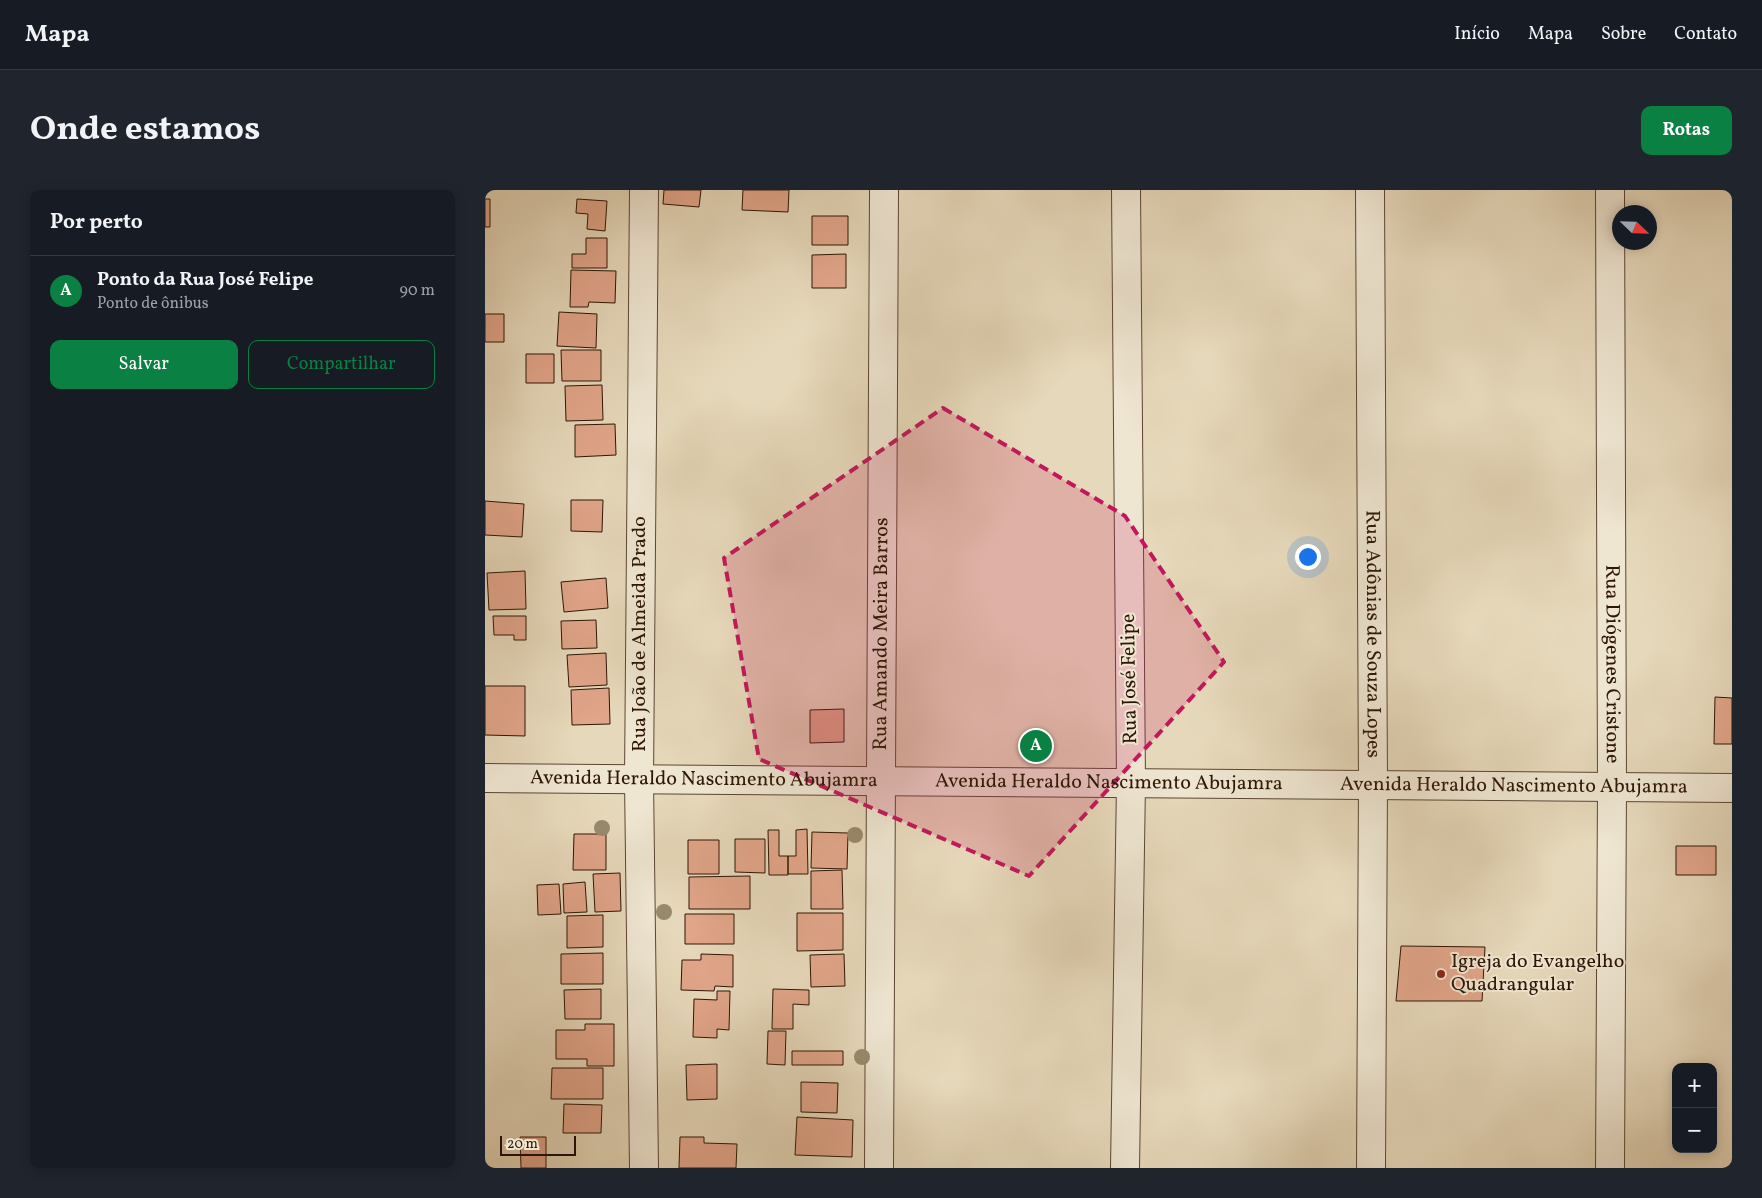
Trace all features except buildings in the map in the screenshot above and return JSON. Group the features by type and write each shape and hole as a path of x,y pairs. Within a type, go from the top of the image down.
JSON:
{"street":[{"name":"Rua João de Almeida Prado","path":"644,190 639,780 645,1168"},
{"name":"Rua Amando Meira Barros","path":"879,1168 883,781 884,190"},
{"name":"Rua José Felipe","path":"1125,1168 1131,783 1126,190"},
{"name":"Rua Adônias de Souza Lopes","path":"1370,190 1373,785 1371,1168"},
{"name":"Rua Diógenes Cristone","path":"1610,190 1612,787 1610,1168"},
{"name":"Avenida Heraldo Nascimento Abujamra","path":"485,778 1732,788"}],"highlighted area":[{"path":"943,408 1125,516 1224,662 1029,876 759,759 724,558"}],"place":[{"name":"Ponto da Rua José Felipe","path":"1036,746"},
{"name":"Igreja do Evangelho Quadrangular","path":"1441,974"}]}
